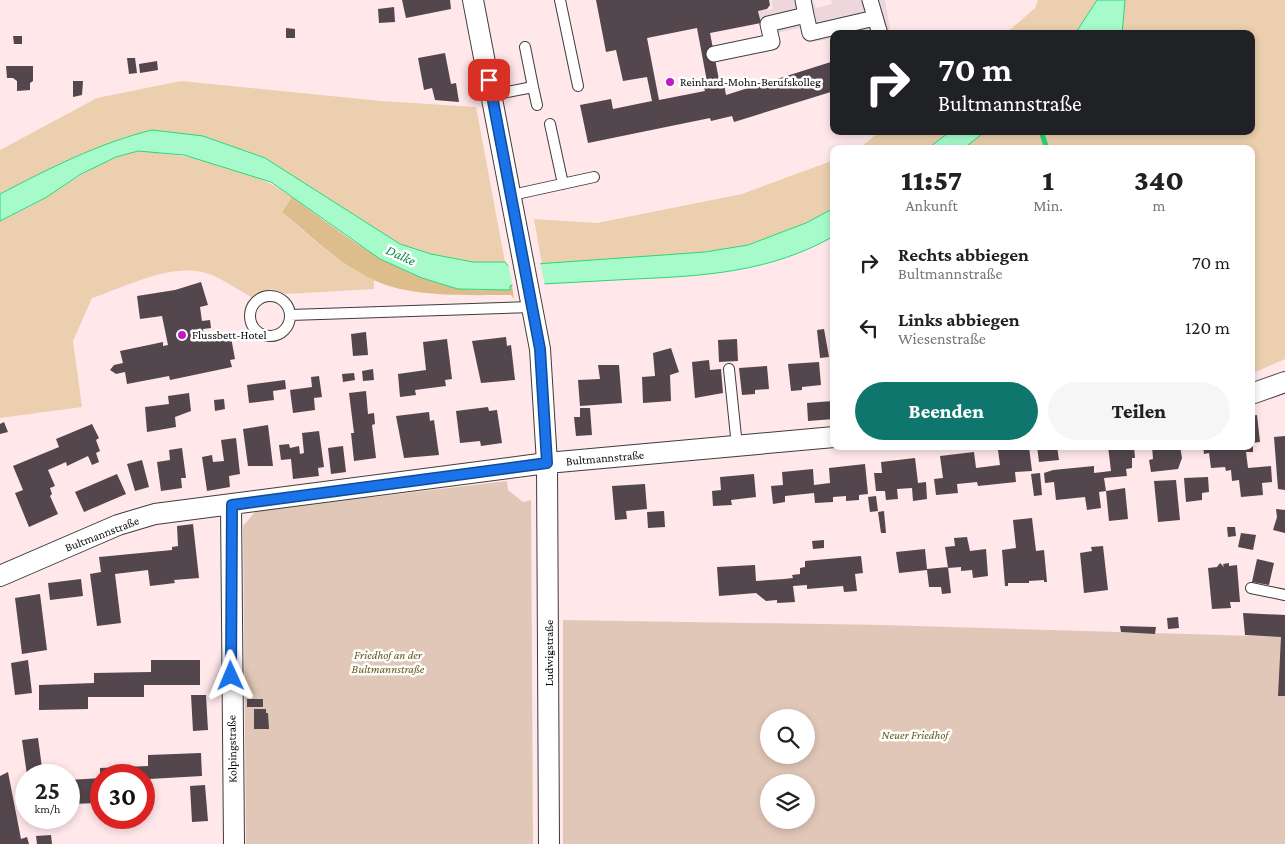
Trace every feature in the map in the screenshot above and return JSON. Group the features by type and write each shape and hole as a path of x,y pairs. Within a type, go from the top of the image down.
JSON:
{"street":[{"name":"Ludwigstraße","path":"473,0 540,349 547,463 549,844"},
{"path":"870,0 879,30"},
{"path":"714,54 772,42 768,24 804,7 810,34 875,18"},
{"path":"1255,393 1285,382"},
{"name":"Bultmannstraße","path":"0,576 118,526 156,514 547,463 830,437"},
{"name":"Kolpingstraße","path":"232,505 234,844"}],"lane":[{"path":"560,0 578,86"},
{"path":"525,47 537,105"},
{"path":"492,95 533,87"},
{"path":"550,124 563,184"},
{"path":"512,196 594,178"},
{"path":"267,296 280,298 286,303 290,315 290,321 283,331 272,336 260,333 250,319 254,304 267,296"},
{"path":"290,315 533,308"},
{"path":"729,369 737,446"},
{"path":"1251,588 1285,595"}],"shaded area":[{"path":"771,0 813,0 816,8 832,4 831,0 885,0 890,30 830,30 830,39 808,43 804,27 777,33 779,46 716,60 763,37 759,11 773,9"},
{"path":"1038,0 1097,0 1078,30 1010,30 1035,8"},
{"path":"1125,0 1285,0 1285,359 1255,372 1255,145 968,145 981,135 1255,135 1255,30 1122,30"},
{"path":"181,81 381,101 476,107 505,262 473,262 431,254 400,244 265,158 127,136 33,177 0,194 0,150 97,98"},
{"path":"876,135 946,135 932,145 863,145"},
{"path":"138,151 198,159 218,164 257,177 275,186 292,197 282,212 337,258 374,280 374,289 286,294 272,289 261,292 253,298 217,277 198,271 167,273 136,281 92,298 73,341 82,407 0,418 0,221 39,201 101,164"},
{"path":"830,161 830,210 806,223 747,245 705,252 542,265 534,219 597,223 742,194"},
{"path":"292,197 370,252 411,273 433,282 463,289 510,290 510,285 512,285 514,299 511,295 449,295 403,290 374,280 345,264 282,212"}],"green space":[{"name":"Friedhof an der Bultmannstraße","path":"507,481 508,490 523,502 531,500 533,844 246,844 243,526 256,511"},
{"name":"Neuer Friedhof","path":"563,620 883,625 1285,637 1285,844 563,844"}],"water":[{"path":"1097,0 1125,0 1122,30 1078,30"},
{"name":"Dalke","path":"152,130 203,136 265,158 400,244 431,254 473,262 505,262 508,266 705,252 748,245 806,223 830,210 830,238 810,248 762,265 712,274 513,285 510,286 510,290 458,289 422,278 380,259 271,182 184,155 138,151 116,157 81,174 45,198 0,221 0,194 93,149"},
{"path":"946,135 981,135 968,145 932,145"}],"pier":[{"path":"540,263 545,286 513,287 508,264"}],"building":[{"path":"402,0 450,0 451,9 406,18"},
{"path":"596,0 769,0 770,5 767,9 758,11 761,23 710,33 720,85 724,84 726,95 830,62 830,92 734,122 732,116 711,121 710,118 588,143 580,105 611,99 613,109 652,101 647,77 623,81 616,50 606,52","holes":["697,28 708,87 704,88 705,91 659,100 647,38"]},
{"path":"394,7 395,22 379,23 378,9"},
{"path":"286,28 295,29 295,38 286,38"},
{"path":"13,36 22,36 22,44 14,44"},
{"path":"445,53 451,84 456,83 459,102 435,100 432,88 424,90 418,58"},
{"path":"127,58 135,58 137,73 129,74"},
{"path":"157,61 158,70 140,73 139,64"},
{"path":"6,66 33,66 33,81 30,83 30,90 17,91 17,81 13,78 7,78"},
{"path":"73,81 83,81 82,95 73,97"},
{"name":"Flussbett-Hotel","path":"201,282 208,305 200,307 202,321 210,320 211,328 203,329 204,337 230,332 235,359 230,360 232,367 170,380 169,376 127,384 125,372 116,374 110,370 114,365 123,363 120,351 163,342 163,346 168,345 162,316 140,319 137,296 175,290"},
{"path":"824,329 829,357 820,358 817,330"},
{"path":"366,332 368,355 353,356 351,334"},
{"path":"506,337 507,346 511,345 515,380 481,383 472,341"},
{"path":"447,339 452,379 445,380 446,386 415,390 416,395 400,397 398,374 426,370 423,342"},
{"path":"737,339 738,361 719,362 718,340"},
{"path":"671,348 679,372 670,375 671,401 643,403 642,377 655,376 653,353"},
{"path":"709,360 710,370 721,369 723,393 695,398 692,362"},
{"path":"819,362 821,385 802,387 802,390 791,391 788,364"},
{"path":"598,365 619,365 622,403 580,406 578,380 600,379"},
{"path":"767,366 769,389 755,390 755,394 742,395 739,368"},
{"path":"373,369 374,380 363,381 362,371"},
{"path":"354,373 355,380 343,382 342,374"},
{"path":"319,376 322,397 314,398 315,410 293,413 290,390 312,387 311,377"},
{"path":"285,380 286,389 273,391 274,400 249,403 247,385"},
{"path":"366,391 368,414 374,413 375,424 372,425 376,458 354,461 351,433 354,433 349,393"},
{"path":"189,393 191,411 175,417 176,427 147,432 145,407 169,404 168,396"},
{"path":"224,399 225,409 215,411 214,400"},
{"path":"830,401 830,419 808,421 807,403"},
{"path":"488,407 489,411 497,410 502,443 481,446 480,441 460,443 456,411"},
{"path":"580,408 590,408 592,435 576,436 574,417 580,417"},
{"path":"429,412 430,421 434,420 439,455 404,458 396,416"},
{"path":"1255,415 1257,415 1260,442 1255,443"},
{"path":"4,422 8,432 0,434 0,424"},
{"path":"92,424 99,438 96,440 100,451 96,453 99,462 92,465 88,456 67,466 66,462 48,470 55,486 50,488 52,494 50,496 58,514 29,527 15,493 23,490 13,466 59,447 56,439"},
{"path":"268,425 273,466 248,466 243,429"},
{"path":"319,431 324,467 318,468 319,476 293,479 291,459 281,460 279,445 289,444 290,448 299,446 300,454 304,453 302,433"},
{"path":"1285,436 1285,490 1278,489 1274,437"},
{"path":"236,438 240,474 229,476 230,487 207,491 202,457 212,455 213,462 224,461 221,440"},
{"path":"343,446 346,472 331,474 328,448"},
{"path":"182,448 186,478 181,478 182,488 161,491 157,462 170,460 169,450"},
{"path":"998,450 1029,450 1032,471 1015,472 1016,482 978,486 977,482 957,484 958,493 936,495 934,479 943,478 940,456 974,452 976,468 1000,465"},
{"path":"1038,450 1058,450 1059,460 1039,462"},
{"path":"1108,450 1134,450 1135,458 1132,458 1132,468 1126,469 1127,476 1104,478 1106,491 1099,492 1101,508 1087,510 1085,497 1056,500 1054,482 1045,483 1044,473 1053,470 1094,466 1094,473 1111,471"},
{"path":"1152,450 1181,450 1182,458 1178,469 1151,472 1149,460 1153,459"},
{"path":"1204,450 1253,450 1253,452 1246,452 1248,468 1271,466 1272,482 1262,483 1263,495 1241,497 1239,480 1232,481 1231,470 1226,471 1225,467 1211,468 1209,453 1204,454"},
{"path":"915,458 918,483 926,482 927,499 913,501 912,488 897,489 898,499 886,500 885,491 876,491 874,473 882,473 881,462"},
{"path":"142,460 149,487 135,491 127,464"},
{"path":"865,464 868,494 859,495 859,500 846,501 846,496 833,497 833,502 815,503 814,493 785,496 785,502 773,504 771,486 783,485 782,472 813,469 814,485 830,483 829,468"},
{"path":"1040,473 1042,495 1034,496 1031,474"},
{"path":"117,474 126,494 84,512 75,492"},
{"path":"754,474 756,497 731,500 732,505 713,506 712,491 721,490 720,477"},
{"path":"1208,477 1209,492 1202,493 1202,500 1186,502 1184,478"},
{"path":"1176,480 1180,520 1158,522 1154,481"},
{"path":"645,484 647,509 626,511 627,519 615,520 612,486"},
{"path":"1125,488 1128,519 1109,521 1106,491"},
{"path":"876,496 878,511 870,512 868,497"},
{"path":"1276,509 1285,510 1285,533 1273,530 1277,517"},
{"path":"664,511 665,527 648,528 647,512"},
{"path":"884,511 886,533 881,533 878,512"},
{"path":"1032,518 1036,551 1044,550 1047,582 1044,582 1044,580 1029,581 1029,583 1008,583 1008,586 1005,586 1002,550 1016,548 1013,520"},
{"path":"193,524 199,578 174,580 175,583 150,586 148,570 115,574 121,623 97,626 90,574 101,572 99,557 172,550 172,547 178,546 177,526"},
{"path":"1227,527 1235,527 1236,536 1228,537"},
{"path":"1241,533 1256,535 1253,550 1238,547"},
{"path":"967,537 970,551 986,549 988,576 973,578 972,570 961,571 961,567 948,568 945,547 955,546 954,538"},
{"path":"824,540 824,548 813,549 812,541"},
{"path":"1103,546 1108,590 1084,593 1080,553 1092,551 1091,547"},
{"path":"925,549 927,569 948,567 951,593 942,594 941,587 929,587 927,570 899,573 896,552"},
{"path":"861,556 863,573 855,574 857,591 844,592 843,586 807,589 807,585 793,586 795,602 777,603 777,600 766,601 756,593 719,596 717,567 755,565 756,581 784,579 793,578 792,575 800,574 800,568 805,567 805,561"},
{"path":"1257,559 1274,563 1269,585 1252,582"},
{"path":"1220,563 1224,567 1223,564 1229,563 1229,566 1237,565 1240,602 1230,602 1231,608 1212,609 1208,568 1217,567"},
{"path":"81,579 83,596 50,600 48,583"},
{"path":"40,594 47,650 22,654 15,598"},
{"path":"1243,613 1285,615 1285,696 1278,696 1281,637 1245,635"},
{"path":"1178,617 1179,628 1168,629 1167,618"},
{"path":"1120,626 1156,627 1155,634 1121,632"},
{"path":"28,660 32,693 15,695 11,663"},
{"path":"151,660 200,660 200,685 144,685 144,697 88,697 88,709 39,710 39,685 94,683 94,673 151,672"},
{"path":"191,695 206,695 208,730 193,731"},
{"path":"247,699 263,699 263,707 247,707"},
{"path":"254,709 266,709 269,729 254,729"},
{"path":"38,738 42,764 25,764 22,740"},
{"path":"201,753 202,776 155,779 155,764 148,764 148,755"},
{"path":"8,772 15,808 15,829 19,829 21,839 27,837 29,844 0,844 0,776"},
{"path":"80,779 90,779 90,803 80,804"},
{"path":"205,785 208,821 192,822 190,786"},
{"path":"51,835 52,844 37,844 36,836"}],"waterway":[{"path":"1042,135 1046,145"}],"place":[{"name":"Reinhard-Mohn-Berufskolleg","path":"670,82"},
{"name":"Flussbett-Hotel","path":"182,335"}],"route":[{"path":"231,676 232,505 547,463 540,349 489,80"}]}
